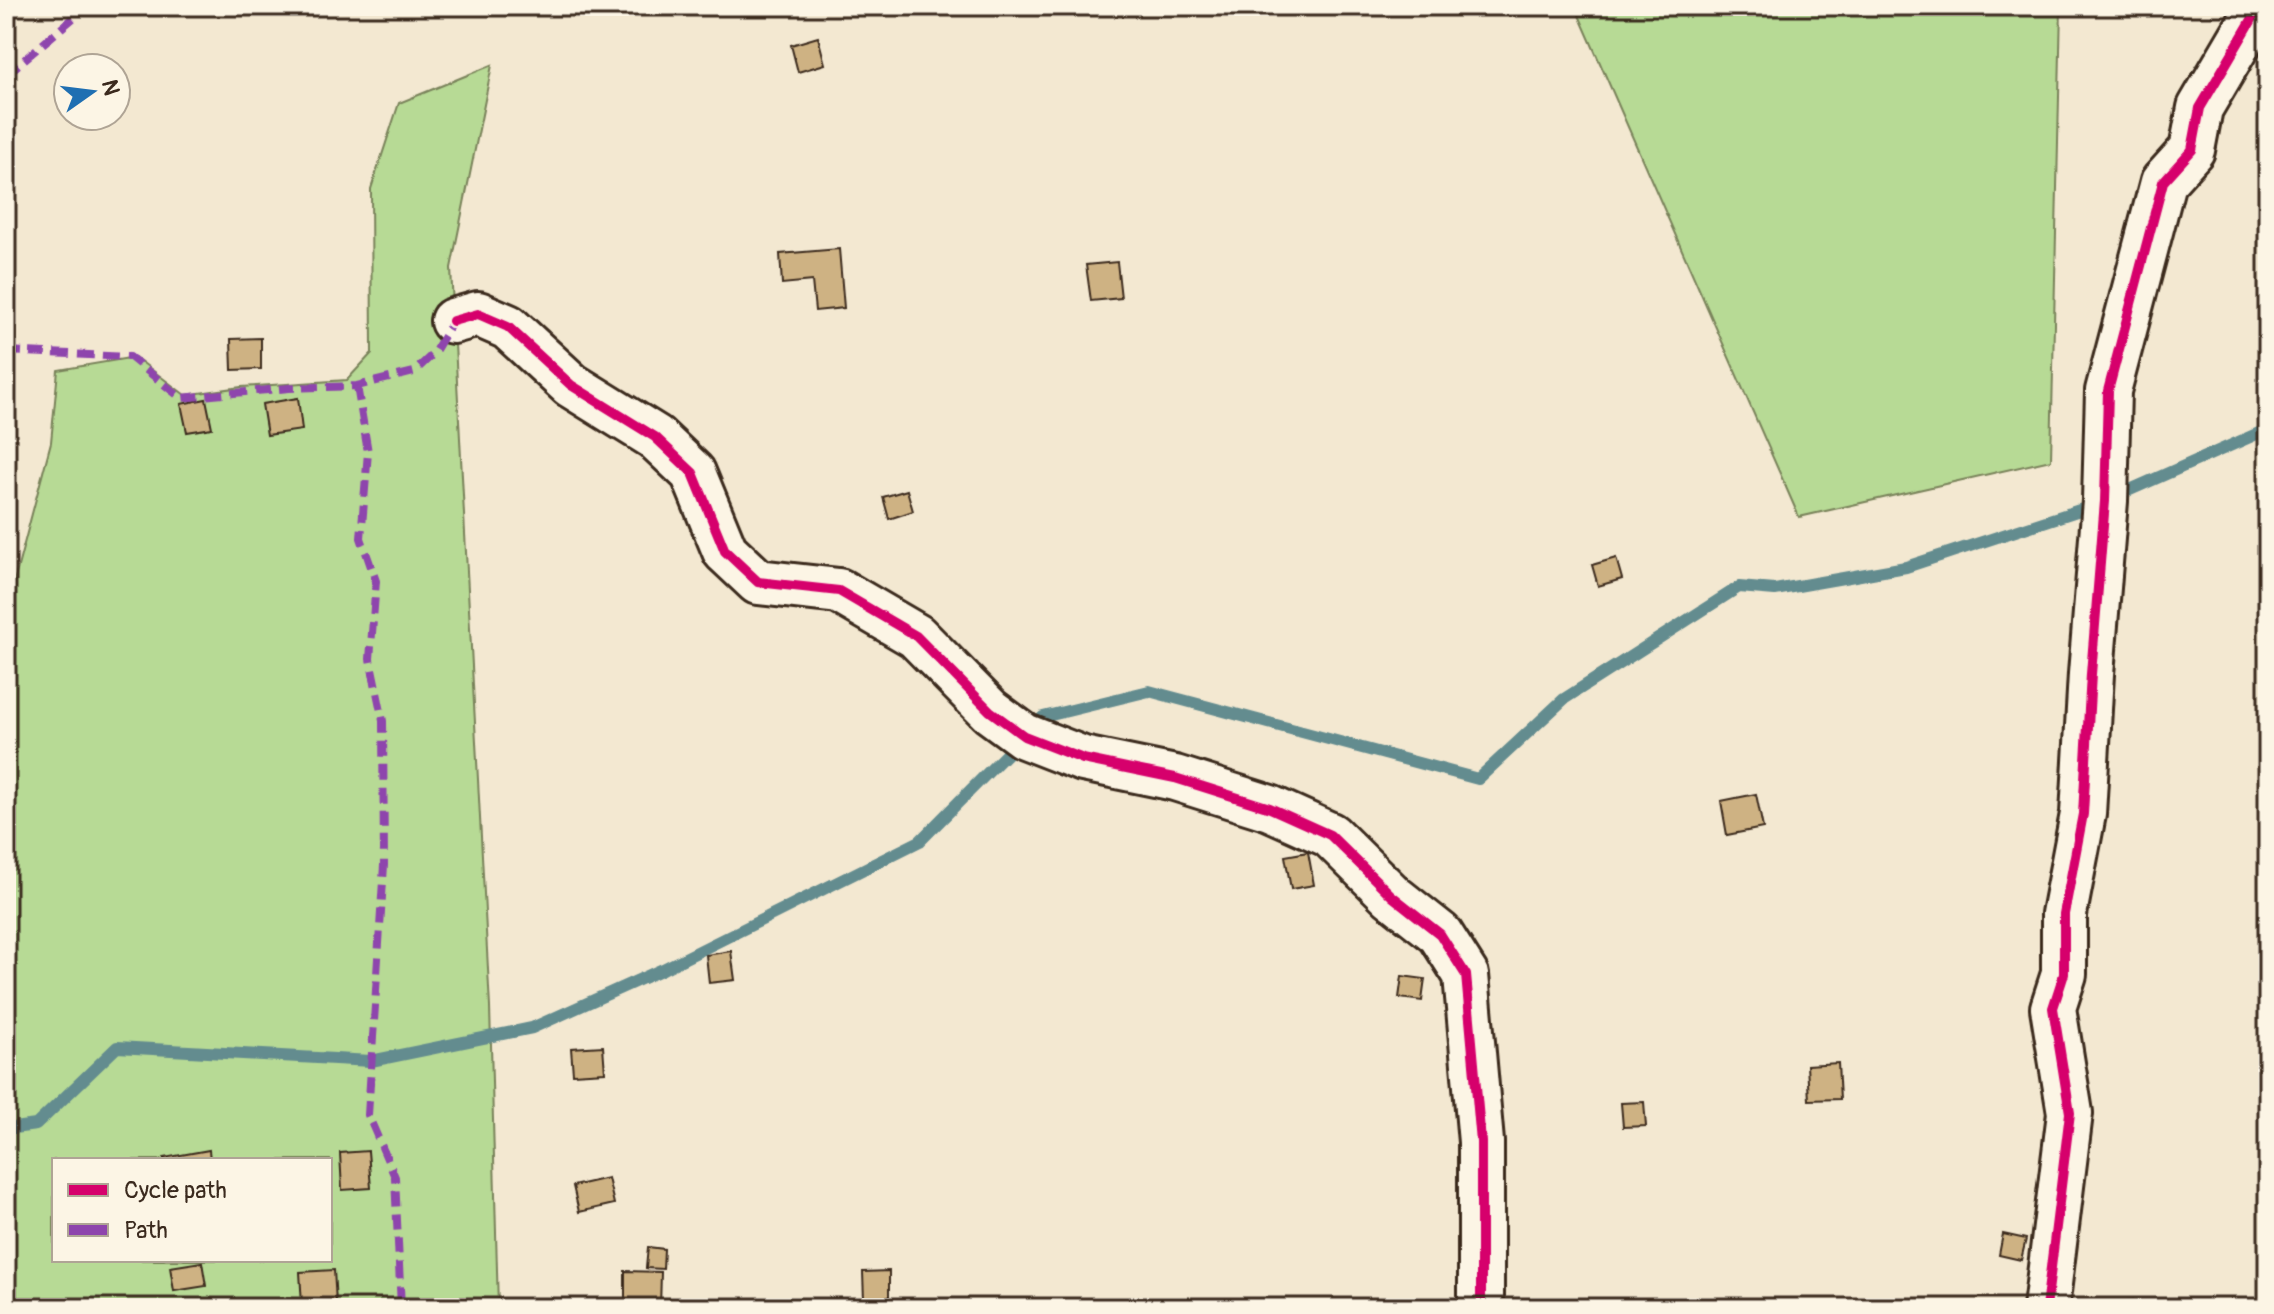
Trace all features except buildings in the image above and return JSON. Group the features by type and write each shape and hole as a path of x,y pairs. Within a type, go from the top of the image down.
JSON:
{"street":[{"path":"2046,1308 2070,1113 2053,1008 2064,974 2064,914 2083,814 2105,501 2108,391 2163,182 2192,150 2200,108 2260,6"},
{"path":"453,321 478,314 508,327 571,385 655,437 693,473 725,551 758,582 839,591 852,598 916,636 990,711 1024,736 1083,759 1175,778 1256,803 1330,835 1392,896 1440,934 1466,975 1481,1142 1481,1308"}],"green space":[{"path":"1575,6 2061,6 2051,460 1799,517"},
{"path":"492,65 451,268 490,1007 498,1308 6,1308 6,612 51,442 58,370 135,357 185,395 241,387 347,380 372,353 371,189 399,103"}],"waterway":[{"path":"2114,497 2268,429"},
{"path":"6,1129 36,1125 117,1047 371,1061 532,1028 663,969 920,841 1043,717 1149,691 1478,779 1564,699 1739,587 1775,590 1906,567 2098,504"}],"marked path":[{"path":"6,75 78,14 80,6"},
{"path":"6,351 130,357 181,398 289,388 357,386 414,372 434,353 453,321"},
{"path":"357,386 368,452 361,538 376,581 370,659 383,721 384,865 368,1115 395,1177 401,1308"}],"cycle path":[{"path":"2046,1308 2070,1113 2053,1008 2064,974 2064,914 2083,814 2105,501 2108,391 2163,182 2192,150 2200,108 2260,6"},
{"path":"453,321 478,314 508,327 571,385 655,437 693,473 725,551 758,582 839,591 916,636 990,711 1024,736 1083,759 1175,778 1270,808 1330,835 1392,896 1440,934 1466,975 1481,1142 1481,1308"}]}
